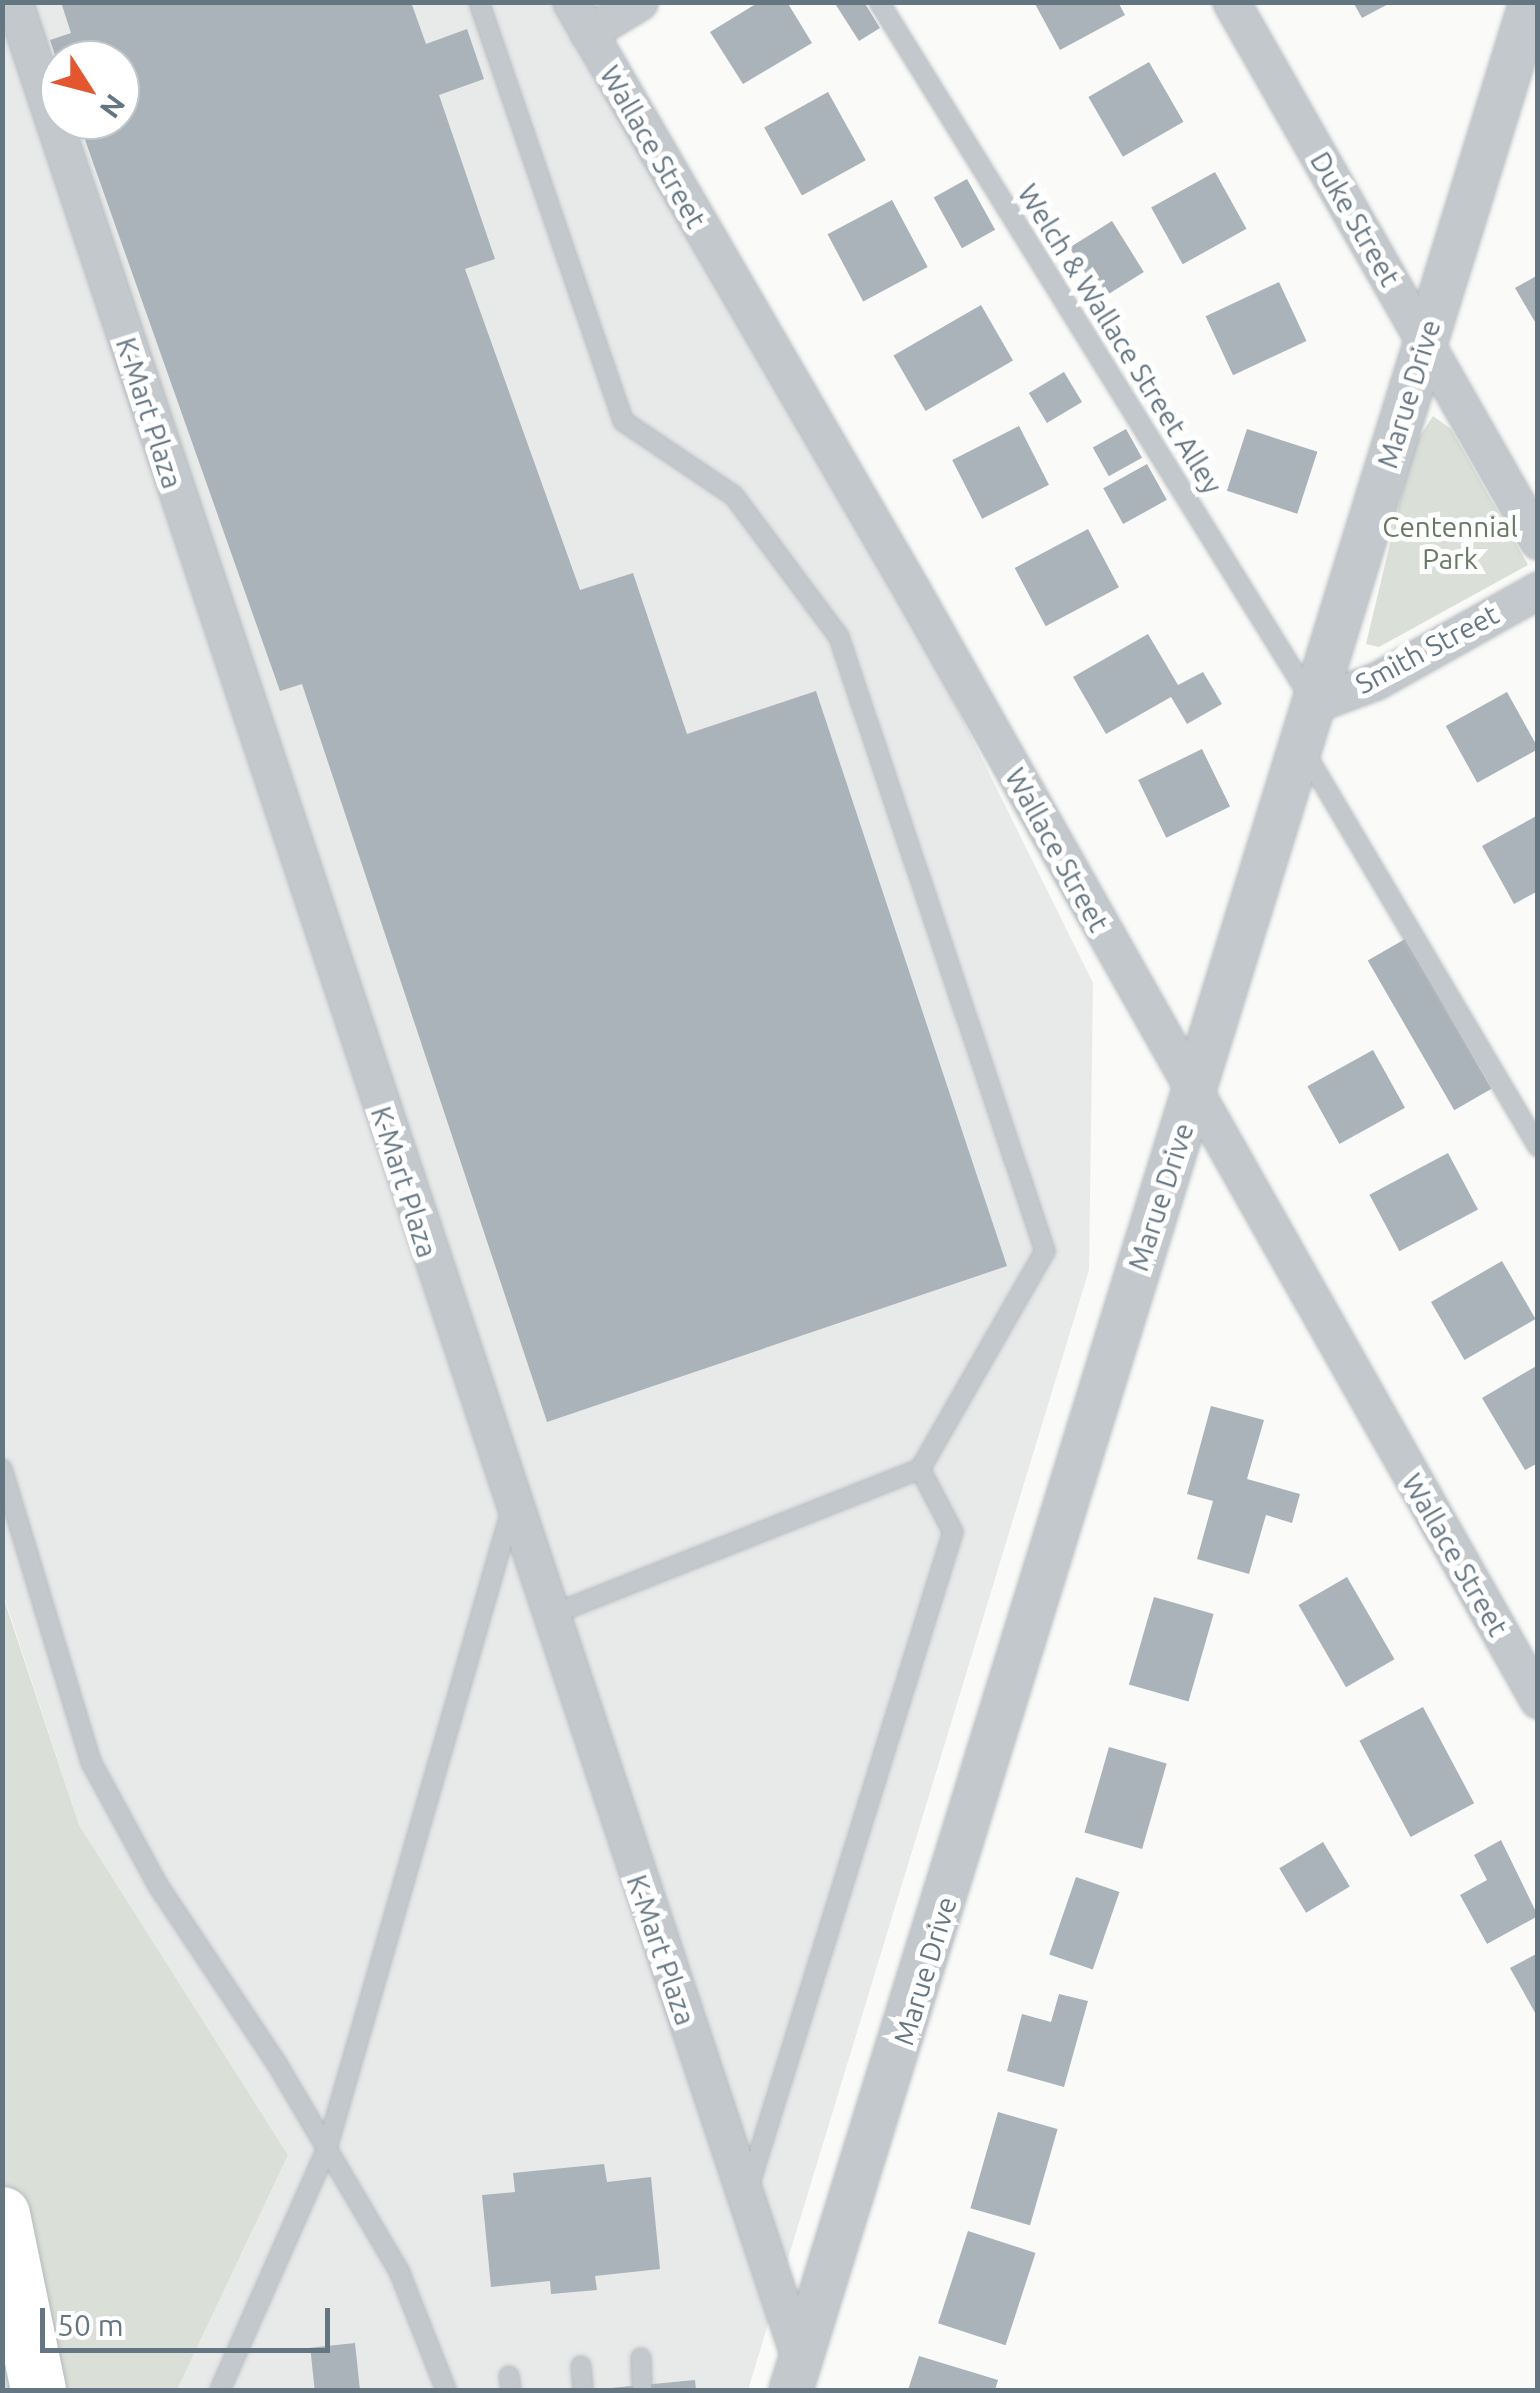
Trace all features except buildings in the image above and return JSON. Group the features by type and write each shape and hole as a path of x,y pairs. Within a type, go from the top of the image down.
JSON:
{"highway":[{"path":"2,2214 38,2390"}],"street":[{"name":"K-Mart Plaza","path":"14,2 548,1616 745,2198 795,2375"},
{"path":"580,18 639,2"},
{"name":"Duke Street","path":"1232,2 1538,541"},
{"name":"Marue Drive","path":"795,2375 1531,2"},
{"name":"Wallace Street","path":"580,18 1538,1700"},
{"name":"Smith Street","path":"1314,704 1376,681 1538,590"}],"lane":[{"path":"479,2 623,421 734,496 840,637 1045,1252 920,1470 548,1616"},
{"name":"Welch & Wallace Street Alley","path":"879,2 1314,704"},
{"path":"1302,746 1538,1147"},
{"path":"2,1468 91,1762 158,1887 327,2148 399,2271 446,2390"},
{"path":"745,2198 953,1532 920,1470"},
{"path":"220,2390 327,2148 512,1507"},
{"path":"640,2358 642,2385"},
{"path":"581,2366 583,2390"}],"shaded area":[{"path":"2,3 582,3 847,486 1093,983 1089,1270 748,2390 177,2390 288,2155 79,1825 3,1593"}],"green space":[{"name":"Centennial Park","path":"1433,416 1451,429 1528,565 1379,647 1366,644 1413,447"},
{"path":"2,1593 79,1825 288,2155 177,2390 3,2390"}]}
